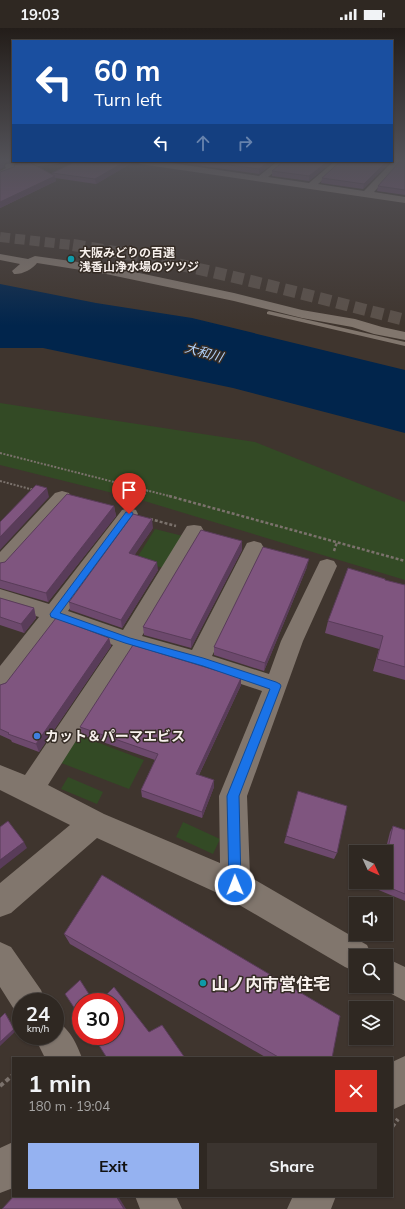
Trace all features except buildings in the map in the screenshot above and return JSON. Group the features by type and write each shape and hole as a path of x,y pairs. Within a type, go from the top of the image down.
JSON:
{"street":[{"path":"0,257 30,263"},
{"path":"18,271 35,259 106,270 234,297 302,314 355,323 379,331 405,336"},
{"path":"0,564 62,497"},
{"path":"0,683 54,614 133,508"},
{"path":"30,790 128,641 194,531"},
{"path":"198,661 254,548"},
{"path":"235,885 233,796 292,641 327,566"},
{"path":"0,597 54,614 128,641 198,661 276,686"},
{"path":"0,777 30,790 94,823 235,885 349,952"},
{"path":"0,902 94,823"},
{"path":"0,958 23,993"},
{"path":"393,978 405,985"},
{"path":"57,1045 65,1057"},
{"path":"393,1091 405,1074"},
{"path":"0,1174 12,1162"},
{"path":"155,1197 162,1209"},
{"path":"307,1209 316,1197"}],"lane":[{"path":"269,313 405,344"}],"path":[{"path":"0,453 148,490 405,561"},
{"path":"133,508 148,490"},
{"path":"0,1086 12,1076"}],"green space":[{"path":"0,403 255,442 405,502 405,580 141,500 0,465"},
{"path":"155,529 183,536 164,568 135,561"},
{"path":"73,733 144,760 129,789 56,761"},
{"path":"68,777 103,792 97,804 61,789"},
{"path":"183,822 220,839 213,854 176,837"}],"water":[{"name":"大和川","path":"0,284 96,303 192,318 405,370 405,433 233,388 43,348 0,348"}],"tunnel":[{"path":"0,237 77,246"},
{"path":"77,246 198,269 281,288 405,320"}],"place":[{"name":"大阪みどりの百選 浅香山浄水場のツツジ","path":"71,259"},
{"name":"カット＆パーマエビス","path":"37,736"},
{"name":"山ノ内市営住宅","path":"203,983"}],"route":[{"path":"129,514 54,614 128,641 203,662 276,686 233,796 235,885"}]}
